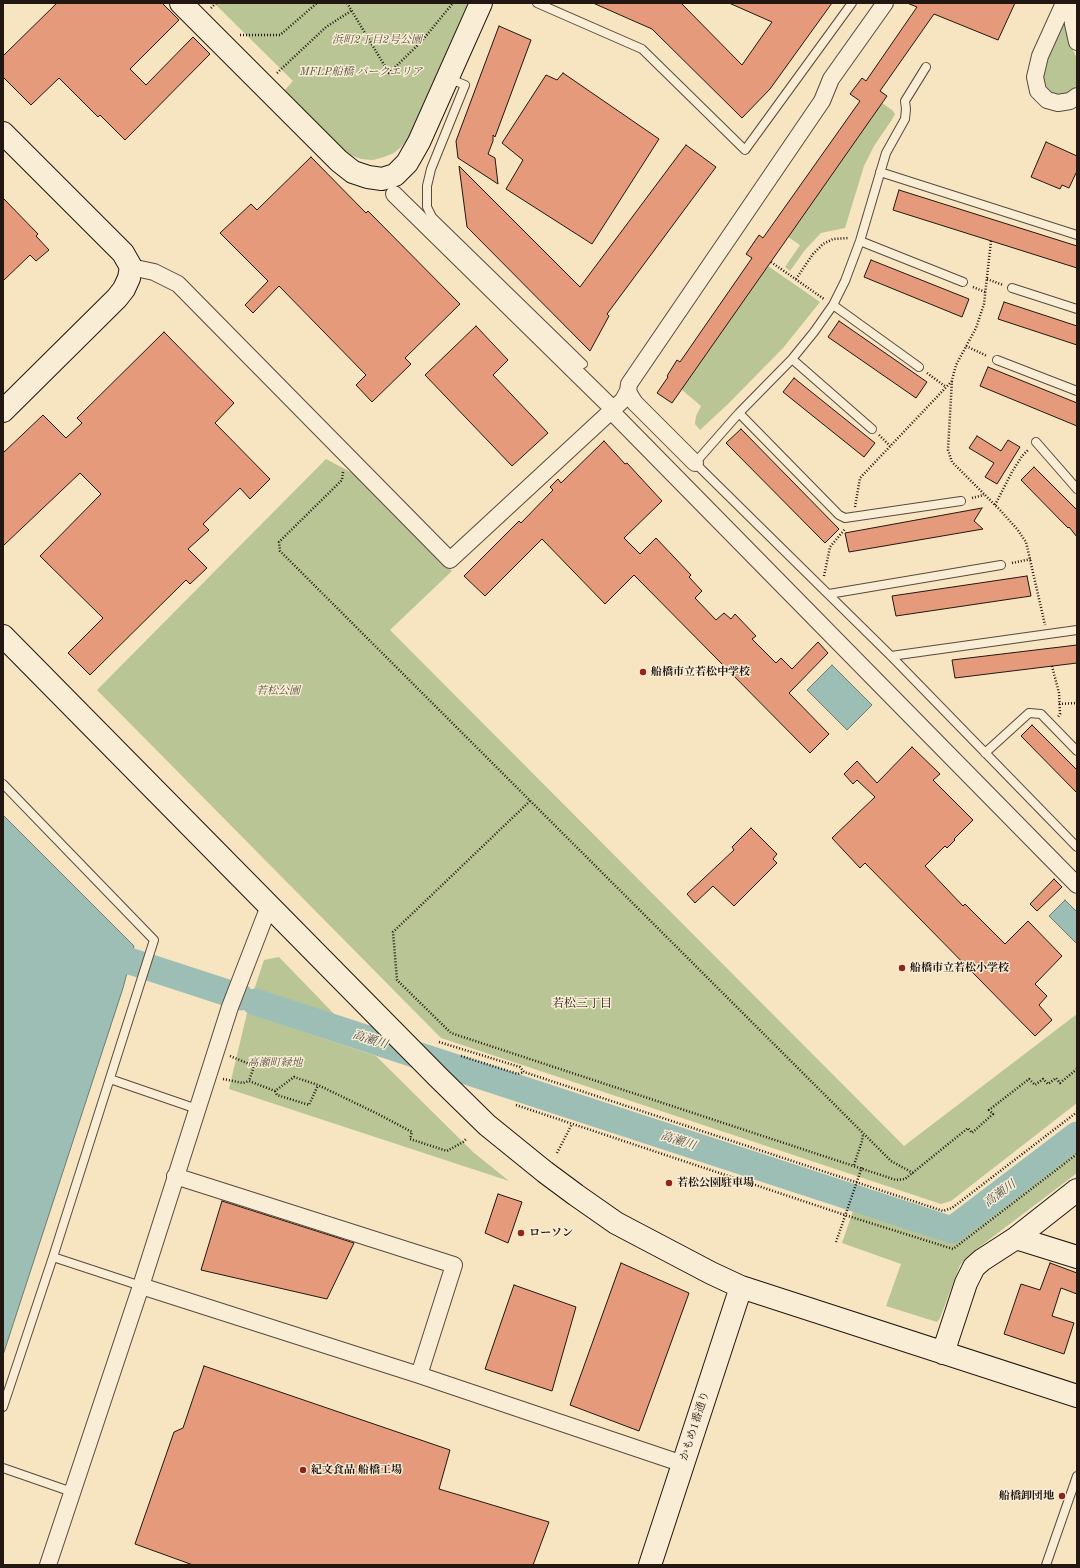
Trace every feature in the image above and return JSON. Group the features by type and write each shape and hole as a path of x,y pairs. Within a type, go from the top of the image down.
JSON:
{"street":[{"path":"181,3 339,161 354,172 368,177 382,179 395,175 407,163 419,142 481,3"},
{"path":"131,267 154,272 178,284 450,560 623,400 628,391 629,384 822,101 831,79 884,3"},
{"path":"1064,3 1040,56 1035,77 1038,91 1047,100 1058,103 1070,101 1077,96"},
{"path":"1072,3 1073,24 1077,42"},
{"path":"3,133 122,253 131,267 129,278 124,289 117,298 3,411"},
{"path":"394,194 612,410 1077,884"},
{"path":"628,391 635,403 695,463"},
{"path":"3,636 395,1036 487,1125 544,1172 582,1199 616,1222 740,1287 1077,1396"},
{"path":"48,1565 141,1286 230,1007 269,906"},
{"path":"175,1176 454,1265 419,1375"},
{"path":"943,1353 966,1284 974,1267 982,1260 1016,1238 1077,1190"},
{"path":"1016,1238 1077,1258"},
{"path":"141,1286 419,1375 683,1464"},
{"name":"かもめ1番通り","path":"650,1565 740,1287"}],"lane":[{"path":"537,3 642,49 746,150 852,3"},
{"path":"926,67 905,101 905,119 886,153 860,241 845,281 829,303 814,332 792,359 739,413 695,463 890,656 1077,846"},
{"path":"448,78 465,85 431,169 427,186 427,206 432,217 583,364"},
{"path":"880,172 1077,235"},
{"path":"860,241 962,282"},
{"path":"1012,288 1077,309"},
{"path":"829,303 919,367"},
{"path":"792,359 872,429"},
{"path":"997,360 1077,391"},
{"path":"739,413 839,515 845,518 961,501"},
{"path":"1036,442 1077,489"},
{"path":"826,592 1001,565"},
{"path":"890,656 1077,630"},
{"path":"985,753 1029,713 1041,714 1077,751"},
{"path":"3,784 154,940 53,1257 3,1408"},
{"path":"110,1079 197,1109"},
{"path":"53,1257 141,1286"},
{"path":"3,1468 72,1492"},
{"path":"1046,1565 1077,1476"}],"path":[{"path":"211,8 216,3"},
{"path":"239,35 280,35 317,3"},
{"path":"347,3 390,73 421,42 453,3"},
{"path":"276,74 322,31 351,11"},
{"path":"796,279 813,254 823,244 833,239 851,238"},
{"path":"991,241 984,304 976,328 956,365 952,380 948,450 952,462 995,505 1017,529 1026,542 1047,633"},
{"path":"771,262 829,303"},
{"path":"987,279 1012,288"},
{"path":"966,346 997,360"},
{"path":"919,367 946,387"},
{"path":"826,592 830,547 854,517 860,478 952,380"},
{"path":"995,505 1022,456 1036,442"},
{"path":"344,469 342,480 279,542 280,551 891,1161 913,1173"},
{"path":"1001,565 1031,559"},
{"path":"1052,666 1059,694 1060,714 1053,727"},
{"path":"1059,704 1077,702"},
{"path":"530,802 393,932 397,980 451,1033 862,1167 896,1180 905,1179 968,1128 972,1133 993,1114 989,1110 1029,1079 1035,1085 1043,1079 1048,1084 1056,1078 1060,1083 1077,1069"},
{"path":"439,1042 520,1068 524,1072 943,1212 952,1208 1077,1112"},
{"path":"230,1056 254,1066 249,1081"},
{"path":"461,1056 518,1074 524,1072"},
{"path":"274,1091 294,1077 318,1084 412,1132 410,1139 447,1151 467,1138"},
{"path":"223,1079 243,1083 249,1081 274,1091 277,1095 310,1105 318,1084"},
{"path":"516,1105 845,1215 953,1249 1077,1154"},
{"path":"557,1153 572,1124"},
{"path":"854,1165 862,1141 863,1133"},
{"path":"836,1242 862,1167"}],"green space":[{"name":"MFLP船橋 パークエリア","path":"214,3 468,3 407,140 394,153 373,160 361,159 350,155 341,149 283,92 293,81"},
{"path":"1064,17 1067,24 1068,41 1077,58 1077,85 1067,95 1054,96 1045,88 1043,73"},
{"path":"882,103 895,114 874,146 864,166 845,228 821,233 805,250 790,271 785,267 800,245 788,237"},
{"path":"768,266 820,302 783,348 700,430 695,424 696,416 701,406 681,389"},
{"name":"若松公園","path":"326,459 356,475 452,571 390,630 904,1146 1077,1014 1077,1103 951,1201 941,1204 441,1038 97,690"},
{"path":"279,957 337,1017 254,990 264,960"},
{"name":"高瀬町緑地","path":"247,1013 376,1056 473,1152 509,1181 229,1089"},
{"path":"1077,1146 1077,1173 968,1256 960,1265 940,1318 937,1322 886,1306 901,1264 842,1243 853,1211 952,1243"}],"water":[{"path":"832,665 872,705 847,730 807,690"},
{"path":"3,815 134,946 123,988 3,1355"},
{"path":"1065,900 1077,912 1077,944 1049,916"}],"building":[{"path":"57,3 162,3 179,20 130,69 146,85 193,37 210,54 125,140 100,115 98,117 59,78 31,105 3,77 3,56"},
{"path":"593,3 681,3 742,65 772,22 729,3 832,3 770,89 742,118 652,29"},
{"path":"907,3 1015,3 998,40 934,14 880,91 887,96 672,403 657,393 677,360 680,362 752,258 746,254 759,235 763,238 860,101 850,94 862,78 866,81 917,7"},
{"path":"499,26 531,40 495,137 493,135 493,141 488,154 495,158 498,184 458,158 456,141"},
{"path":"563,73 659,139 592,244 506,189 523,160 502,143 546,75 557,80"},
{"path":"1046,142 1077,156 1077,171 1069,188 1062,185 1060,189 1031,177"},
{"path":"686,145 716,167 607,314 609,316 590,351 467,227 459,166 580,287"},
{"path":"311,157 366,213 368,211 460,304 405,358 411,364 372,402 356,385 366,375 279,286 253,313 245,305 268,281 220,233 251,204 257,210"},
{"path":"899,190 1077,246 1077,268 893,210"},
{"path":"3,198 38,234 36,236 49,250 36,261 30,255 3,281"},
{"path":"871,260 969,299 962,317 864,277"},
{"path":"1004,302 1077,326 1077,345 998,319"},
{"path":"839,321 927,382 916,398 828,337"},
{"path":"476,326 508,360 493,375 548,433 512,466 425,375"},
{"path":"164,332 234,403 215,423 270,479 250,499 240,488 203,524 209,530 188,549 207,568 190,584 186,580 90,675 68,653 103,618 40,556 101,494 80,473 3,546 3,453 43,415 66,438 82,423 77,418"},
{"path":"988,367 1077,403 1077,426 980,386"},
{"path":"794,378 875,443 864,457 783,392"},
{"path":"741,429 839,529 825,543 726,443"},
{"path":"977,436 1001,451 1008,440 1020,447 997,484 985,477 994,463 969,448"},
{"path":"604,441 625,464 627,463 662,501 624,538 640,554 656,538 691,575 689,577 702,591 695,598 716,620 724,613 731,619 735,614 756,636 752,639 776,663 781,658 792,669 818,642 828,653 789,693 829,734 810,753 634,575 605,604 542,539 485,596 464,576 519,521 521,523 553,490 550,487 558,479 561,483"},
{"path":"1034,467 1077,510 1077,537 1069,527 1068,528 1021,480"},
{"path":"982,508 974,521 983,529 849,552 845,533"},
{"path":"1027,576 1031,596 896,616 892,596"},
{"path":"1077,645 1077,663 955,678 952,660"},
{"path":"1032,725 1077,770 1077,793 1021,736"},
{"path":"912,747 940,774 933,780 973,820 947,848 945,846 925,866 963,906 965,904 1005,944 1028,921 1062,956 1035,984 1047,996 1039,1005 1052,1020 1035,1036 865,863 860,868 832,838 875,797 857,780 853,784 844,774 857,761 877,783"},
{"path":"751,828 777,854 773,859 777,863 734,906 713,886 695,903 687,894 734,850 732,847"},
{"path":"1054,879 1062,887 1037,911 1030,904"},
{"path":"498,1194 522,1202 508,1243 485,1233"},
{"path":"222,1201 354,1243 327,1299 201,1270"},
{"path":"621,1263 689,1293 639,1431 570,1405"},
{"path":"1050,1263 1077,1273 1077,1294 1061,1288 1052,1316 1074,1323 1064,1354 1004,1334 1021,1284 1040,1290"},
{"path":"514,1285 576,1307 552,1391 485,1369"},
{"name":"紀文食品 船橋工場","path":"204,1366 450,1450 439,1489 549,1522 533,1565 193,1565 135,1544 174,1432 183,1428"}],"waterway":[{"name":"高瀬川","path":"99,951 240,997"},
{"name":"高瀬川","path":"255,1002 952,1230 1077,1135"}],"place":[{"name":"船橋市立若松中学校","path":"643,672"},
{"name":"船橋市立若松小学校","path":"902,968"},
{"name":"若松公園駐車場","path":"669,1183"},
{"name":"ローソン","path":"521,1233"},
{"name":"紀文食品 船橋工場","path":"303,1470"},
{"name":"船橋卸団地","path":"1062,1496"}],"district":[{"name":"若松三丁目","path":"582,1004"}],"park label":[{"name":"浜町2丁目2号公園","path":"377,40"}]}
